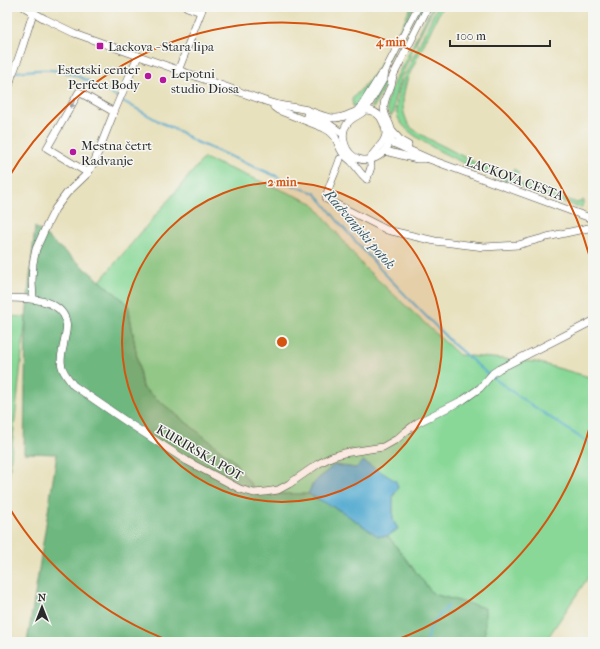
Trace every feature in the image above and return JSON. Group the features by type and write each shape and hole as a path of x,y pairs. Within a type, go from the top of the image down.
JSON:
{"street":[{"path":"26,7 33,13 57,26 74,33 178,71 312,116 329,124 341,139 352,157 362,165 366,179 382,149 390,123 381,114 362,110"},
{"path":"178,71 202,10 187,7"},
{"path":"284,107 306,110 328,117 345,120 362,110 384,78 385,71 418,7"},
{"path":"381,114 381,100 386,86 393,76 428,7"},
{"path":"7,94 33,13"},
{"path":"7,298 33,299 33,263 36,249 55,209 67,193 88,173 95,160 138,56"},
{"path":"88,173 47,148 79,92 114,112"},
{"path":"268,102 278,110 324,128 337,139 341,139"},
{"path":"341,139 345,120"},
{"path":"352,157 382,149 401,141 426,153 429,159 417,159 382,149"},
{"path":"340,159 329,186 326,199 387,230 435,241 484,247 518,246 547,237 593,228"},
{"name":"LACKOVA CESTA","path":"429,159 593,219"},
{"name":"KURIRSKA POT","path":"33,299 49,303 60,310 66,320 67,325 64,348 60,356 64,372 73,385 187,461 240,489 254,493 278,490 331,457 344,453 383,447 397,439 417,424 463,400 480,388 492,375 505,366 593,321"}],"green space":[{"path":"411,7 414,7 382,70 361,102 353,107 352,99 378,68"},
{"path":"421,7 424,7 374,107 372,108 371,106"},
{"path":"432,7 434,7 400,79 394,101 394,113 391,116 387,109 387,101 394,82"},
{"path":"437,7 442,7 408,77 405,87 403,109 409,125 416,132 507,178 514,169 519,173 515,177 517,182 577,203 584,200 581,208 478,170 423,141 405,127 397,114 397,99 404,77"},
{"path":"204,158 313,203 364,267 459,355 536,362 593,378 593,570 545,642 485,642 484,608 433,594 388,536 398,529 393,520 393,497 398,487 356,468 334,465 312,485 308,494 258,494 233,460 142,387 128,304 100,281"},
{"path":"35,227 128,304 142,387 233,460 258,494 308,494 341,511 378,536 388,536 433,594 485,608 485,642 27,642 57,454 24,453 26,318"},
{"path":"7,316 26,317 7,493"}],"water":[{"path":"363,461 396,481 398,487 393,497 393,520 398,529 388,536 378,536 341,511 308,494 312,485 334,465 356,468"}],"waterway":[{"name":"Radvanjski potok","path":"16,72 47,70 69,73 86,80 117,97"},
{"name":"Radvanjski potok","path":"121,100 194,141 276,176 288,184 315,193 340,224 384,273 453,344 489,375"},
{"name":"Radvanjski potok","path":"492,377 593,446"},
{"path":"426,642 429,631 434,622 448,606"}],"place":[{"name":"Lackova - Stara lipa","path":"100,46"},
{"name":"Estetski center Perfect Body","path":"148,76"},
{"name":"Lepotni studio Diosa","path":"163,80"},
{"name":"Mestna četrt Radvanje","path":"73,152"}]}
